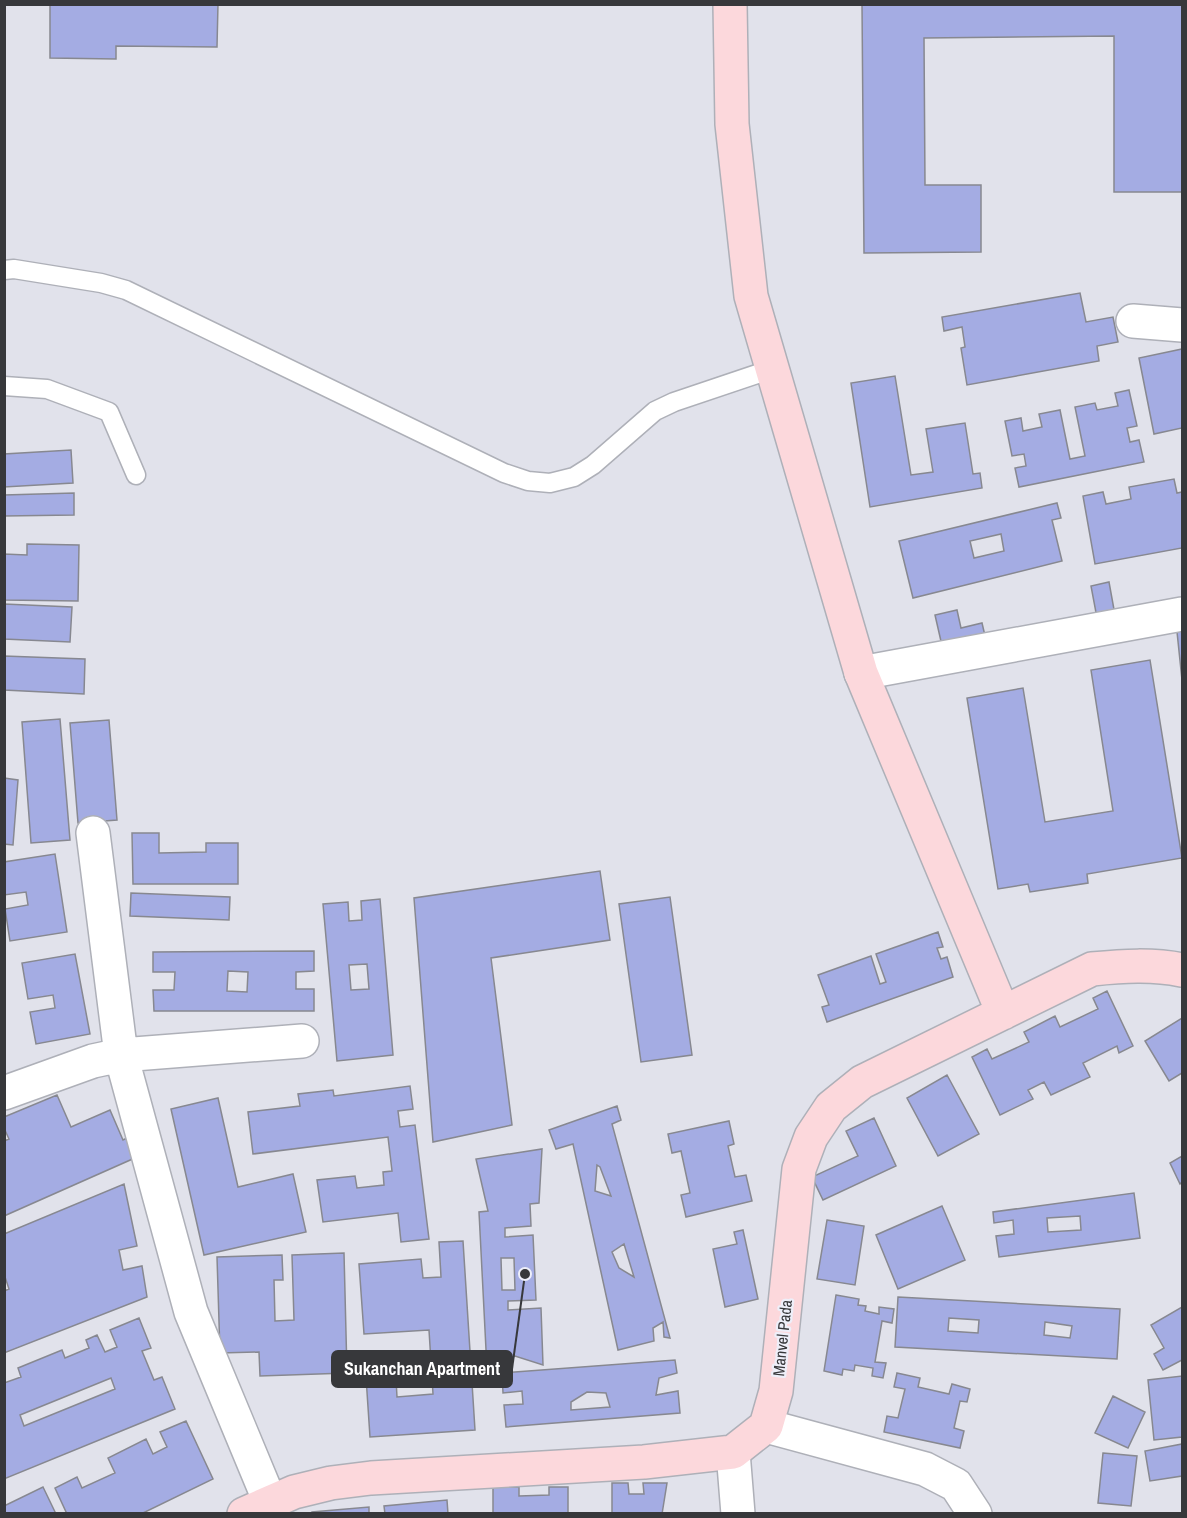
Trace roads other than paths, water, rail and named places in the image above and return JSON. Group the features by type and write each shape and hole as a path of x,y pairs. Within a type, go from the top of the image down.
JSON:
{"main road":[{"path":"730,4 732,124 751,296 861,673 1003,1013"},
{"name":"Manvel Pada","path":"766,1426 776,1391 800,1168 811,1137 831,1107 862,1082 1092,969 1161,966 1182,970"},
{"path":"257,1508 294,1492 361,1479 644,1462 733,1452 766,1426"}],"street":[{"path":"1133,321 1182,325"},
{"path":"861,673 1182,614"},
{"path":"93,833 121,1055 191,1312 257,1508"},
{"path":"4,1093 93,1061 121,1055 302,1041"},
{"path":"766,1426 925,1469 956,1485 975,1514"},
{"path":"733,1452 738,1514"}],"lane":[{"path":"4,270 14,269 101,283 126,290 504,472 528,481 550,483 574,477 593,465 655,411 674,402 772,369"},
{"path":"4,386 47,389 109,412 136,475"}],"place":[{"name":"Sukanchan Apartment","path":"525,1274"}]}
